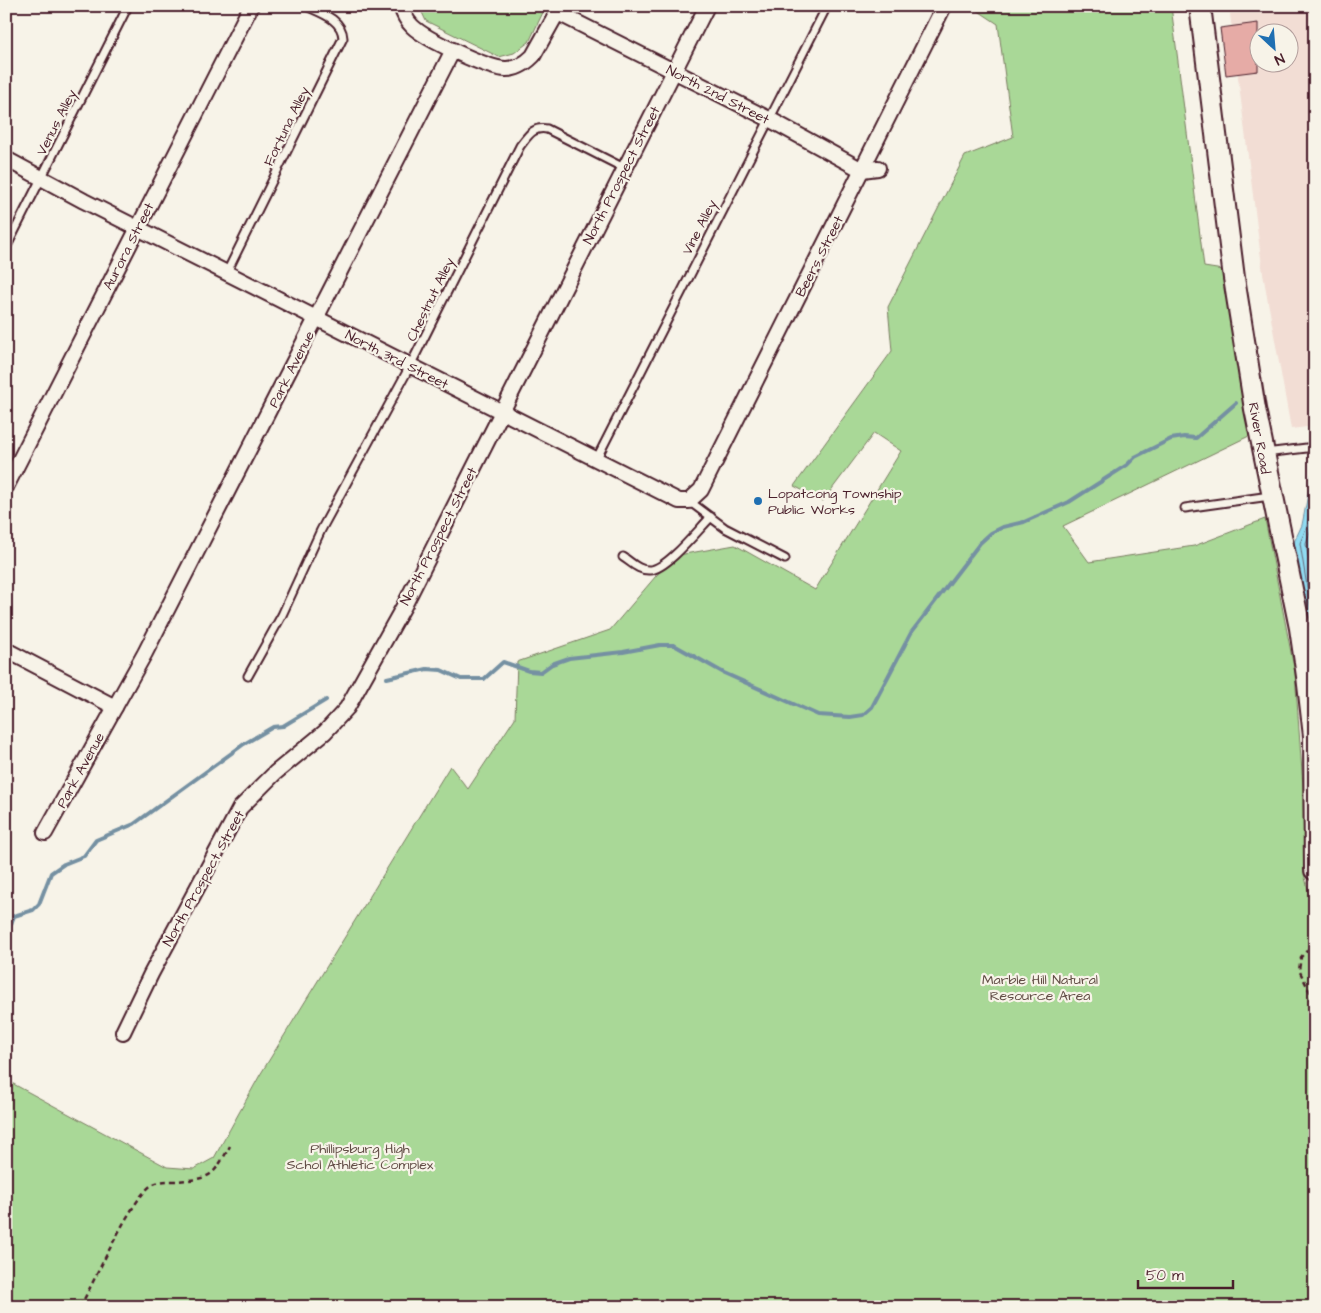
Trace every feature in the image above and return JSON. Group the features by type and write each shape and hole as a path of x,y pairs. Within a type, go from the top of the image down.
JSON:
{"street":[{"name":"Aurora Street","path":"6,487 251,6"},
{"path":"401,6 404,14 418,31 453,50 496,68 517,68 527,62 533,56 559,10"},
{"name":"North Prospect Street","path":"123,1032 151,974 240,808 275,773 325,732 351,702 404,606 500,411 707,6"},
{"name":"Beers Street","path":"689,501 701,490 944,6"},
{"name":"River Road","path":"1200,6 1234,278 1263,453 1300,628 1307,676 1314,736 1315,870"},
{"name":"North 2nd Street","path":"559,10 674,72 769,119 862,170"},
{"name":"Park Avenue","path":"45,832 127,686 453,50"},
{"name":"North 3rd Street","path":"6,159 596,460 679,501 689,501"},
{"path":"862,170 878,168"},
{"path":"6,650 115,707"}],"lane":[{"name":"Venus Alley","path":"6,248 128,6"},
{"name":"Fortuna Alley","path":"227,272 343,38 343,30 338,24 306,6"},
{"name":"Vine Alley","path":"596,460 827,6"},
{"name":"Chestnut Alley","path":"248,676 282,615 321,530 410,366 520,146 530,133 542,128 547,129 624,168"},
{"path":"1263,453 1315,447"},
{"path":"1186,508 1271,496"},
{"name":"North 3rd Street","path":"689,501 725,528 785,559"},
{"path":"623,557 639,568 656,569 662,566 711,518"}],"path":[{"path":"1315,942 1302,956 1300,970 1311,994 1309,1020 1315,1047"},
{"path":"80,1307 121,1230 144,1192 151,1185 160,1181 201,1179 210,1175 217,1169 230,1146"}],"shaded area":[{"path":"1229,6 1315,6 1315,426 1291,429 1263,274"}],"green space":[{"path":"419,6 546,6 529,42 514,53 499,57 426,21"},
{"path":"971,6 1171,6 1204,267 1223,270 1249,436 1063,526 1089,562 1194,546 1265,519 1295,673 1303,787 1304,874 1315,915 1315,1307 6,1307 6,1080 167,1167 194,1169 214,1158 260,1075 450,766 468,789 515,718 517,662 610,630 673,556 735,545 815,590 901,451 874,433 823,501 794,486 892,351 888,307 965,156 1013,137 998,24"}],"water":[{"path":"1315,471 1315,669 1294,542 1302,525 1312,474"}],"building":[{"path":"1248,24 1248,72 1250,72 1226,75 1220,28"}],"waterway":[{"path":"387,678 427,669 441,670 461,679 484,679 503,662 529,671 541,672 552,664 569,658 623,652 660,645 674,645 724,673 818,715 850,717 863,715 872,707 911,633 980,543 991,533 1003,527 1024,522 1069,502 1127,465 1135,457 1171,439 1196,438 1236,403"},
{"path":"6,937 14,916 33,910 39,904 51,873 64,864 84,856 96,840 134,824 244,744 273,727 283,726 326,700"}],"place":[{"name":"Lopatcong Township Public Works","path":"758,501"}],"park label":[{"name":"Marble Hill Natural Resource Area","path":"1040,988"},
{"name":"Phillipsburg High Schol Athletic Complex","path":"360,1156"}]}
